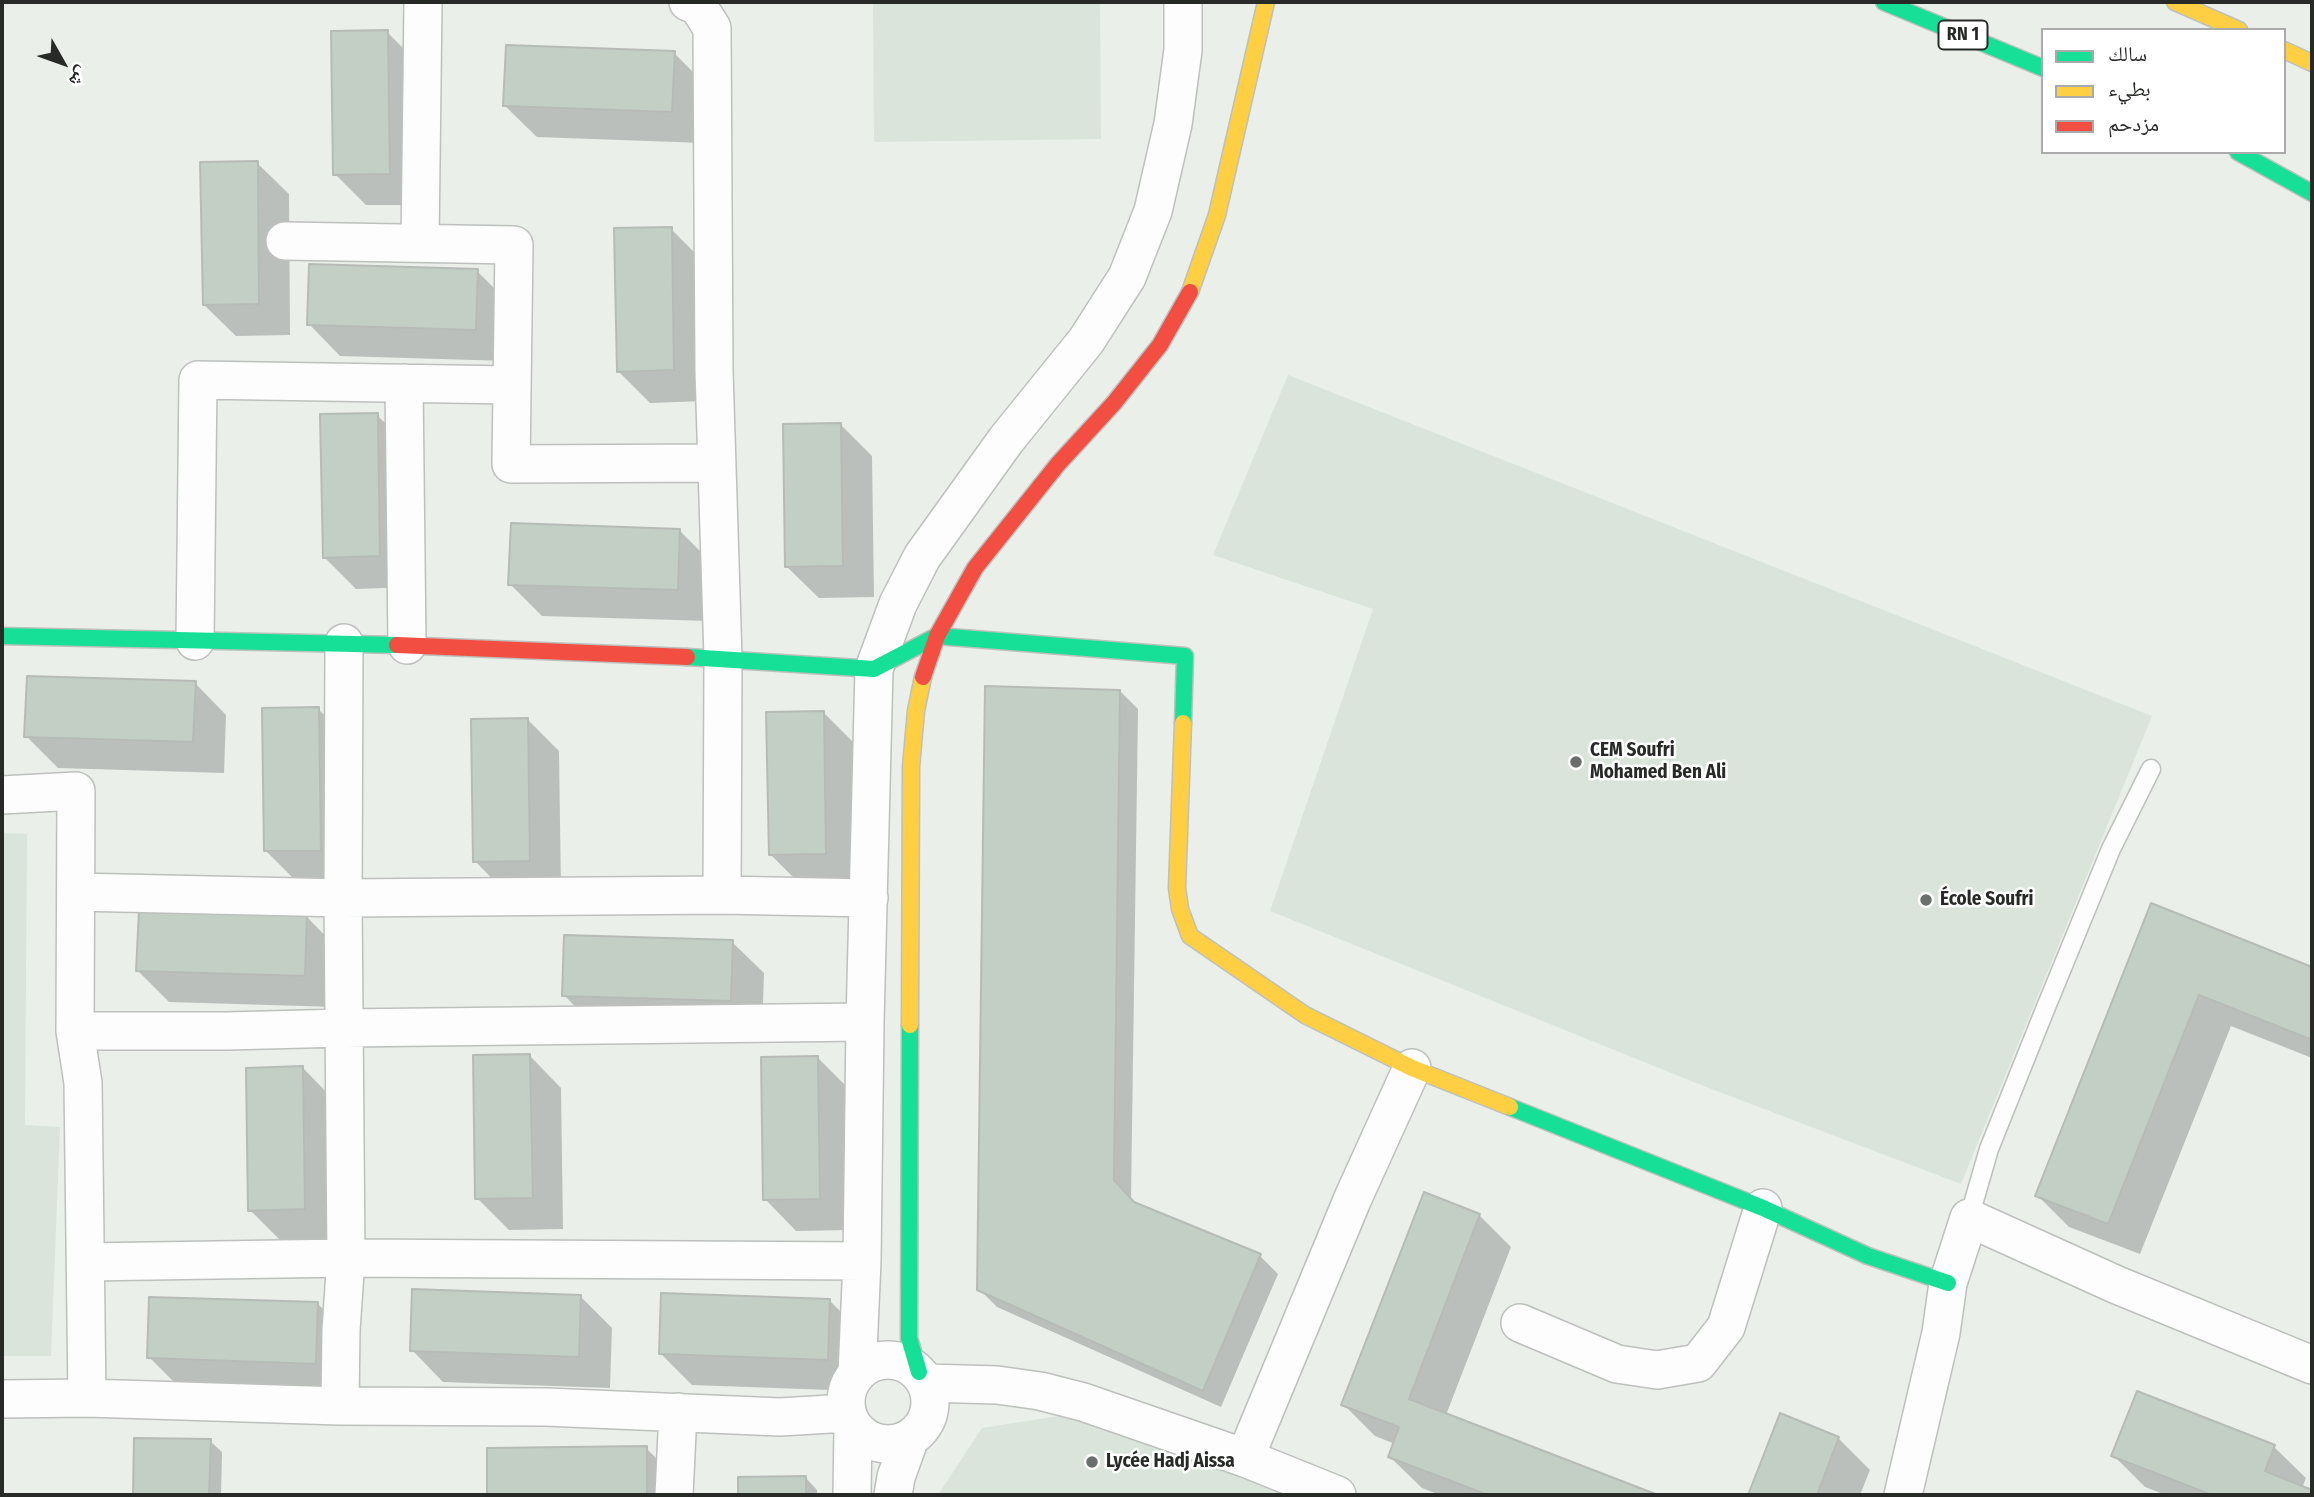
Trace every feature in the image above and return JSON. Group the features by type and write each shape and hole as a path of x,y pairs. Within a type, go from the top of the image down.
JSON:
{"main road":[{"path":"923,1377 909,1338 911,767 916,711 925,672 937,636 975,568 1058,464 1114,403 1160,345 1190,291 1217,215 1266,2"},
{"name":"RN 1","path":"1884,2 2041,67"},
{"path":"2175,2 2234,28"},
{"path":"2286,51 2312,63"},
{"path":"2242,154 2312,193"},
{"path":"2,636 407,645 723,658 874,669 937,636 1185,656 1177,902 1190,936 1305,1015 1412,1068 1763,1208 1868,1256 1948,1283"}],"street":[{"path":"420,243 423,2"},
{"path":"688,2 698,6 712,28 716,463 723,658 722,895"},
{"path":"857,1374 862,1261 874,669 898,604 922,557 1006,440 1086,341 1127,277 1153,211 1173,124 1183,50 1183,2"},
{"path":"285,241 514,245 511,464 716,463"},
{"path":"195,640 198,380 512,385"},
{"path":"404,383 407,645"},
{"path":"340,1406 346,1258 344,643"},
{"path":"2,795 76,791 75,1031 83,1083 87,1398"},
{"path":"76,892 343,898 722,895 869,898"},
{"path":"75,1031 865,1022"},
{"path":"1245,1458 1353,1198 1412,1068"},
{"path":"1520,1324 1617,1364 1657,1370 1698,1363 1726,1327 1763,1208"},
{"path":"1903,1495 1941,1333 1948,1283 1969,1218 2117,1285 2312,1364"},
{"path":"86,1262 346,1258 862,1261"},
{"path":"852,1495 850,1420 846,1399 849,1385 867,1364 894,1359 907,1364 923,1377 1040,1391 1083,1402 1245,1458 1337,1495"},
{"path":"2,1399 87,1398 340,1406 547,1407 850,1420 862,1435 873,1442 898,1443 910,1438 926,1420 930,1407 923,1377"},
{"path":"674,1495 678,1412"},
{"path":"892,1495 910,1438"}],"lane":[{"path":"1969,1218 1989,1149 2034,1037 2111,849 2151,769"}],"shaded area":[{"path":"873,2 1100,2 1101,139 874,142"},
{"name":"CEM Soufri Mohamed Ben Ali","path":"1288,375 2152,716 1961,1184 1701,1085 1270,911 1373,609 1213,555"},
{"path":"2,833 27,834 25,1125 60,1127 51,1356 2,1356"},
{"name":"Lycée Hadj Aissa","path":"1097,1410 1307,1495 938,1495 982,1428"}],"building":[{"path":"388,30 390,174 333,175 331,31"},
{"path":"506,45 675,51 672,112 503,106"},
{"path":"258,161 259,304 203,305 200,162"},
{"path":"672,227 674,370 617,372 614,228"},
{"path":"309,264 478,269 476,330 307,325"},
{"path":"378,413 380,556 323,558 320,414"},
{"path":"841,423 843,566 785,567 783,424"},
{"path":"511,523 680,529 678,590 508,585"},
{"path":"27,676 196,681 193,742 24,737"},
{"path":"985,686 1120,690 1114,1180 1134,1202 1261,1254 1203,1391 977,1290"},
{"path":"319,707 321,851 264,851 262,708"},
{"path":"824,711 826,854 769,855 766,712"},
{"path":"528,718 530,861 473,862 471,719"},
{"path":"2151,903 2312,967 2312,1040 2199,995 2108,1224 2035,1196"},
{"path":"139,910 307,915 305,976 136,971"},
{"path":"564,935 733,940 731,1001 562,996"},
{"path":"530,1054 533,1198 475,1199 473,1055"},
{"path":"818,1056 820,1199 763,1200 761,1057"},
{"path":"303,1066 305,1209 248,1211 246,1068"},
{"path":"1424,1192 1480,1214 1409,1399 1658,1495 1488,1495 1388,1457 1399,1427 1341,1405"},
{"path":"412,1289 581,1295 579,1357 410,1351"},
{"path":"661,1293 830,1299 828,1360 659,1354"},
{"path":"149,1297 318,1302 316,1364 147,1358"},
{"path":"2137,1391 2275,1445 2265,1471 2312,1490 2312,1495 2212,1495 2111,1456"},
{"path":"1780,1413 1839,1437 1817,1495 1748,1495"},
{"path":"134,1438 211,1439 209,1495 133,1495"},
{"path":"647,1446 647,1495 487,1495 487,1448"},
{"path":"806,1476 806,1495 738,1495 738,1477"}],"traffic: fast":[{"path":"1884,2 2041,67"},
{"path":"2242,154 2312,193"},
{"path":"2,636 397,645"},
{"path":"687,657 874,669 937,636 1185,656 1183,723"},
{"path":"910,1025 909,1338 919,1372"},
{"path":"1510,1107 1763,1208 1868,1256 1948,1283"}],"traffic: slow":[{"path":"1190,292 1217,215 1266,2"},
{"path":"2175,2 2234,28"},
{"path":"2286,51 2312,63"},
{"path":"910,1025 911,767 916,711 923,677"},
{"path":"1183,723 1177,888 1180,909 1190,936 1305,1015 1412,1068 1510,1107"}],"traffic: jam":[{"path":"923,677 937,636 975,568 1058,464 1114,403 1160,345 1190,292"},
{"path":"397,645 687,657"}],"place":[{"name":"CEM Soufri Mohamed Ben Ali","path":"1576,762"},
{"name":"École Soufri","path":"1926,900"},
{"name":"Lycée Hadj Aissa","path":"1092,1462"}]}
